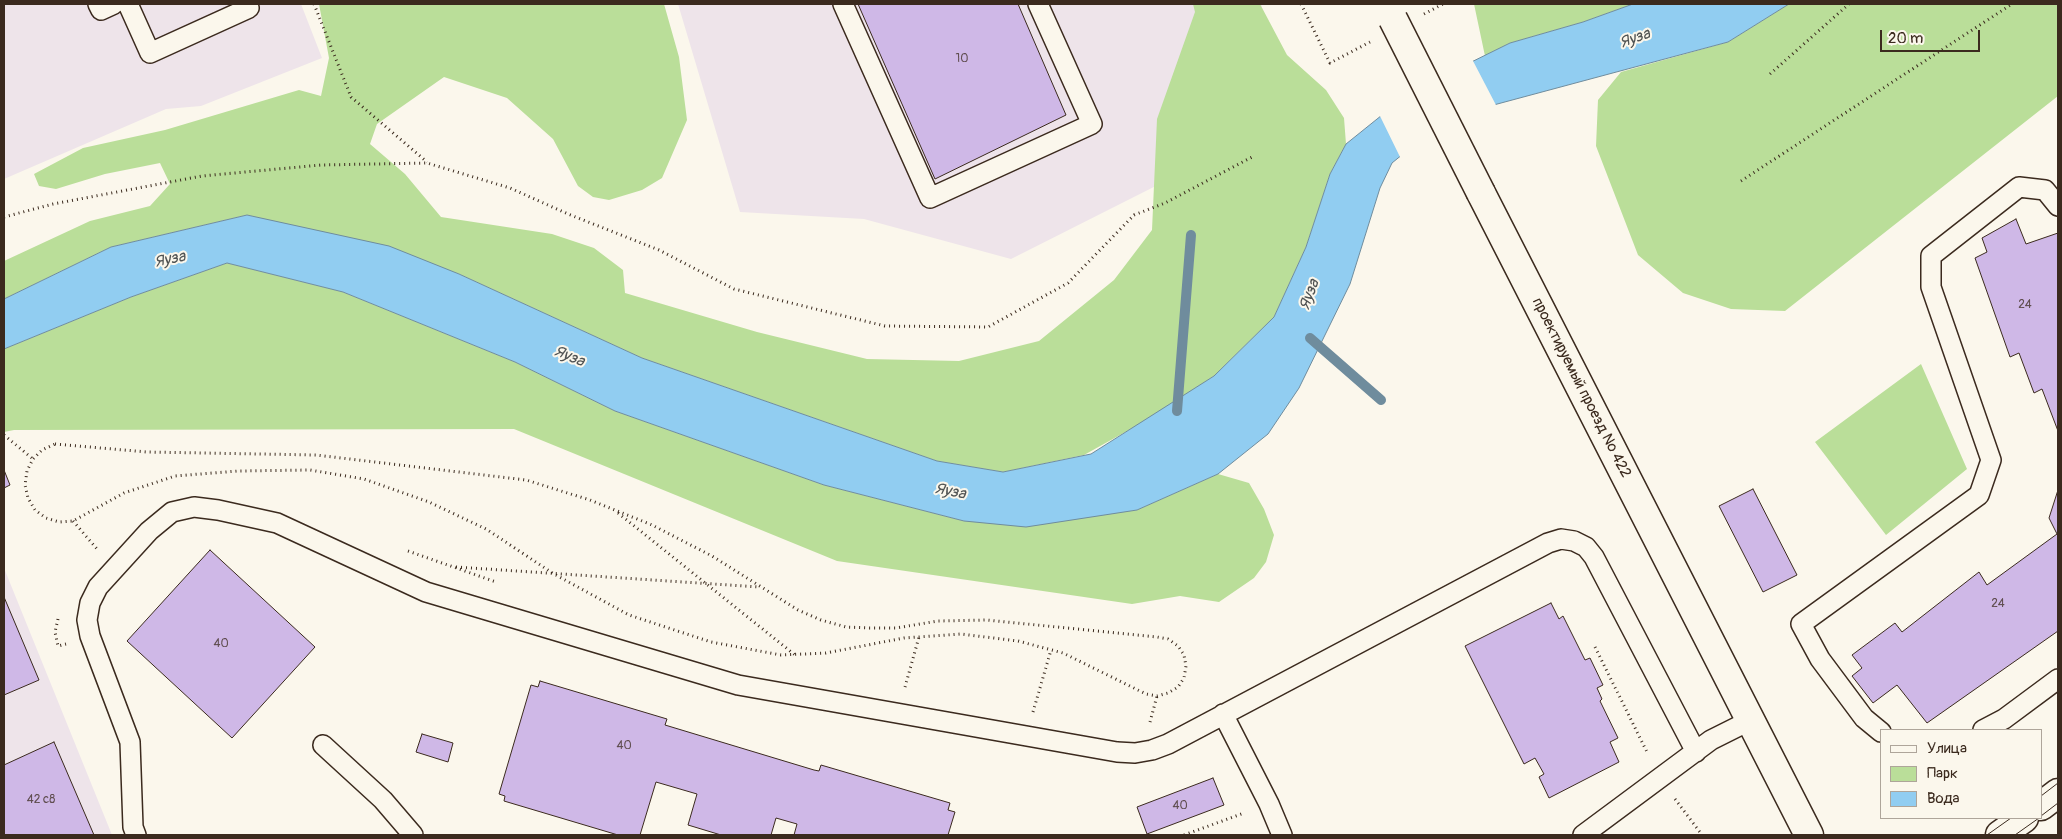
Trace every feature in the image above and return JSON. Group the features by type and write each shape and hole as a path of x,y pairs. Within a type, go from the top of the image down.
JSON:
{"street":[{"name":"проектируемый проезд № 422","path":"1389,12 1809,835"},
{"name":"проектируемый проезд № 422","path":"1777,773 1827,835"},
{"path":"2042,805 2058,793"},
{"path":"2000,835 2023,819"}],"lane":[{"path":"98,4 101,10 114,4"},
{"path":"128,4 150,53 249,8 246,4"},
{"path":"843,4 930,198 1092,124 1038,4"},
{"path":"1880,731 1864,718 1820,659 1801,624 1980,496 1991,460 1931,287 1931,256 2019,187 2045,190 2058,206"},
{"path":"136,835 133,827 130,742 90,636 87,620 90,603 98,587 149,531 172,512 194,508 218,510 277,523 426,592 738,685 1026,736 1134,753 1152,750 1168,744 1548,543 1561,540 1574,541 1586,547 1594,557 1696,752"},
{"path":"1985,729 2004,719 2058,679"},
{"path":"1224,714 1269,804 1282,835"},
{"path":"1582,835 1711,740 1751,720"},
{"path":"323,745 383,800 413,835"}],"path":[{"path":"314,4 351,97 427,163"},
{"path":"1770,74 1848,4"},
{"path":"1741,181 2012,4"},
{"path":"4,217 53,204 202,176 321,166 427,163 510,188 568,214 659,250 734,289 885,326 988,327 1068,283 1134,215 1165,203 1254,156"},
{"path":"4,435 33,459"},
{"path":"69,444 147,452 316,454 526,480 614,510 652,525 712,556 798,610 846,627 896,628 938,621 987,620 1168,639 1178,646 1184,655 1186,666 1184,678 1178,687 1168,694 1157,696 1146,694 1063,653 1018,641 961,634 919,637 826,653 781,656 711,642 629,615 554,574 486,529 429,502 364,479 310,470 238,471 175,476 124,493 73,521 59,522 46,518 35,510 28,498 25,485 27,471 33,459 49,447 69,444"},
{"path":"614,510 795,654"},
{"path":"73,521 101,554"},
{"path":"451,566 761,587"},
{"path":"902,695 919,637"},
{"path":"1595,647 1660,778 1702,835"},
{"path":"1026,736 1051,650"},
{"path":"1149,728 1157,696"},
{"path":"1184,835 1269,804"}],"shaded area":[{"path":"4,4 301,4 322,58 201,106 166,109 4,179"},
{"path":"678,4 1262,4 1239,144 1011,259 864,219 740,212"},
{"path":"4,568 112,835 4,835"}],"green space":[{"path":"319,4 664,4 679,57 687,120 662,178 642,190 609,200 593,197 578,186 553,139 507,98 444,77 377,124 370,144 405,174 441,217 552,234 594,248 623,270 625,293 757,332 867,359 959,361 1039,341 1114,280 1152,230 1157,119 1195,12 1193,4 1260,4 1287,55 1326,90 1344,118 1346,144 1330,174 1306,247 1274,317 1214,376 1147,420 1084,455 1003,472 937,461 642,358 459,274 247,215 111,247 4,299 4,261 90,221 150,206 170,184 160,163 105,174 56,189 39,186 34,174 83,148 165,130 299,90 321,96 329,58"},
{"path":"1474,4 1633,4 1583,22 1510,43 1485,56"},
{"path":"1789,4 2058,4 2058,96 1785,311 1731,309 1683,293 1638,255 1596,146 1598,100 1621,72 1728,42"},
{"path":"227,263 343,292 515,362 615,411 824,485 964,521 1137,510 1218,474 1249,483 1264,509 1274,535 1266,562 1254,578 1219,602 1180,596 1132,604 837,561 514,429 14,430 4,432 4,349 131,297"},
{"path":"1921,364 1967,469 1886,535 1815,442"}],"water":[{"name":"Яуза","path":"1633,4 1789,4 1728,42 1475,110 1430,132 1392,163 1380,188 1350,284 1299,388 1268,434 1218,474 1137,510 1026,527 964,521 824,485 615,411 515,362 343,292 227,263 131,297 4,349 4,299 111,247 247,215 389,246 459,274 642,358 937,461 1003,472 1091,454 1214,376 1274,317 1306,247 1330,174 1346,144 1387,111 1445,75 1510,43 1583,22"}],"pier":[{"path":"1472,59 1497,107 1476,113 1432,134 1401,159 1379,114 1444,73"}],"building":[{"path":"858,4 1018,4 1066,115 935,179"},
{"path":"2016,219 2026,244 2058,233 2058,431 2042,389 2034,393 2019,353 2010,357 1975,258 1987,252 1982,238"},
{"path":"4,470 10,485 4,488"},
{"path":"1753,489 1797,575 1763,592 1719,506"},
{"path":"2058,490 2058,631 1927,723 1897,685 1873,703 1852,676 1862,668 1852,655 1895,623 1902,632 1979,572 1987,585 2057,534 2049,518"},
{"path":"210,550 315,647 232,738 127,641"},
{"path":"4,597 39,680 4,695"},
{"path":"1551,603 1559,619 1563,616 1585,660 1590,658 1603,685 1597,688 1602,699 1600,701 1618,738 1610,742 1619,762 1549,798 1539,777 1544,774 1535,758 1524,764 1465,646"},
{"path":"540,681 667,719 665,725 814,770 819,771 821,765 950,803 948,810 955,812 948,835 794,835 797,824 776,818 771,835 721,835 688,825 697,794 656,782 640,835 618,835 504,801 505,796 499,794 531,685 538,687"},
{"path":"422,734 453,743 448,762 416,752"},
{"path":"54,742 94,835 4,835 4,765"},
{"path":"1213,778 1224,805 1147,834 1137,807"}],"waterway":[{"path":"1177,411 1191,235"},
{"path":"1310,338 1381,400"}],"tram line":[{"path":"2042,795 2058,783"},
{"path":"2042,815 2058,803"},
{"path":"1987,835 2010,819"},
{"path":"2015,835 2038,819"}]}
